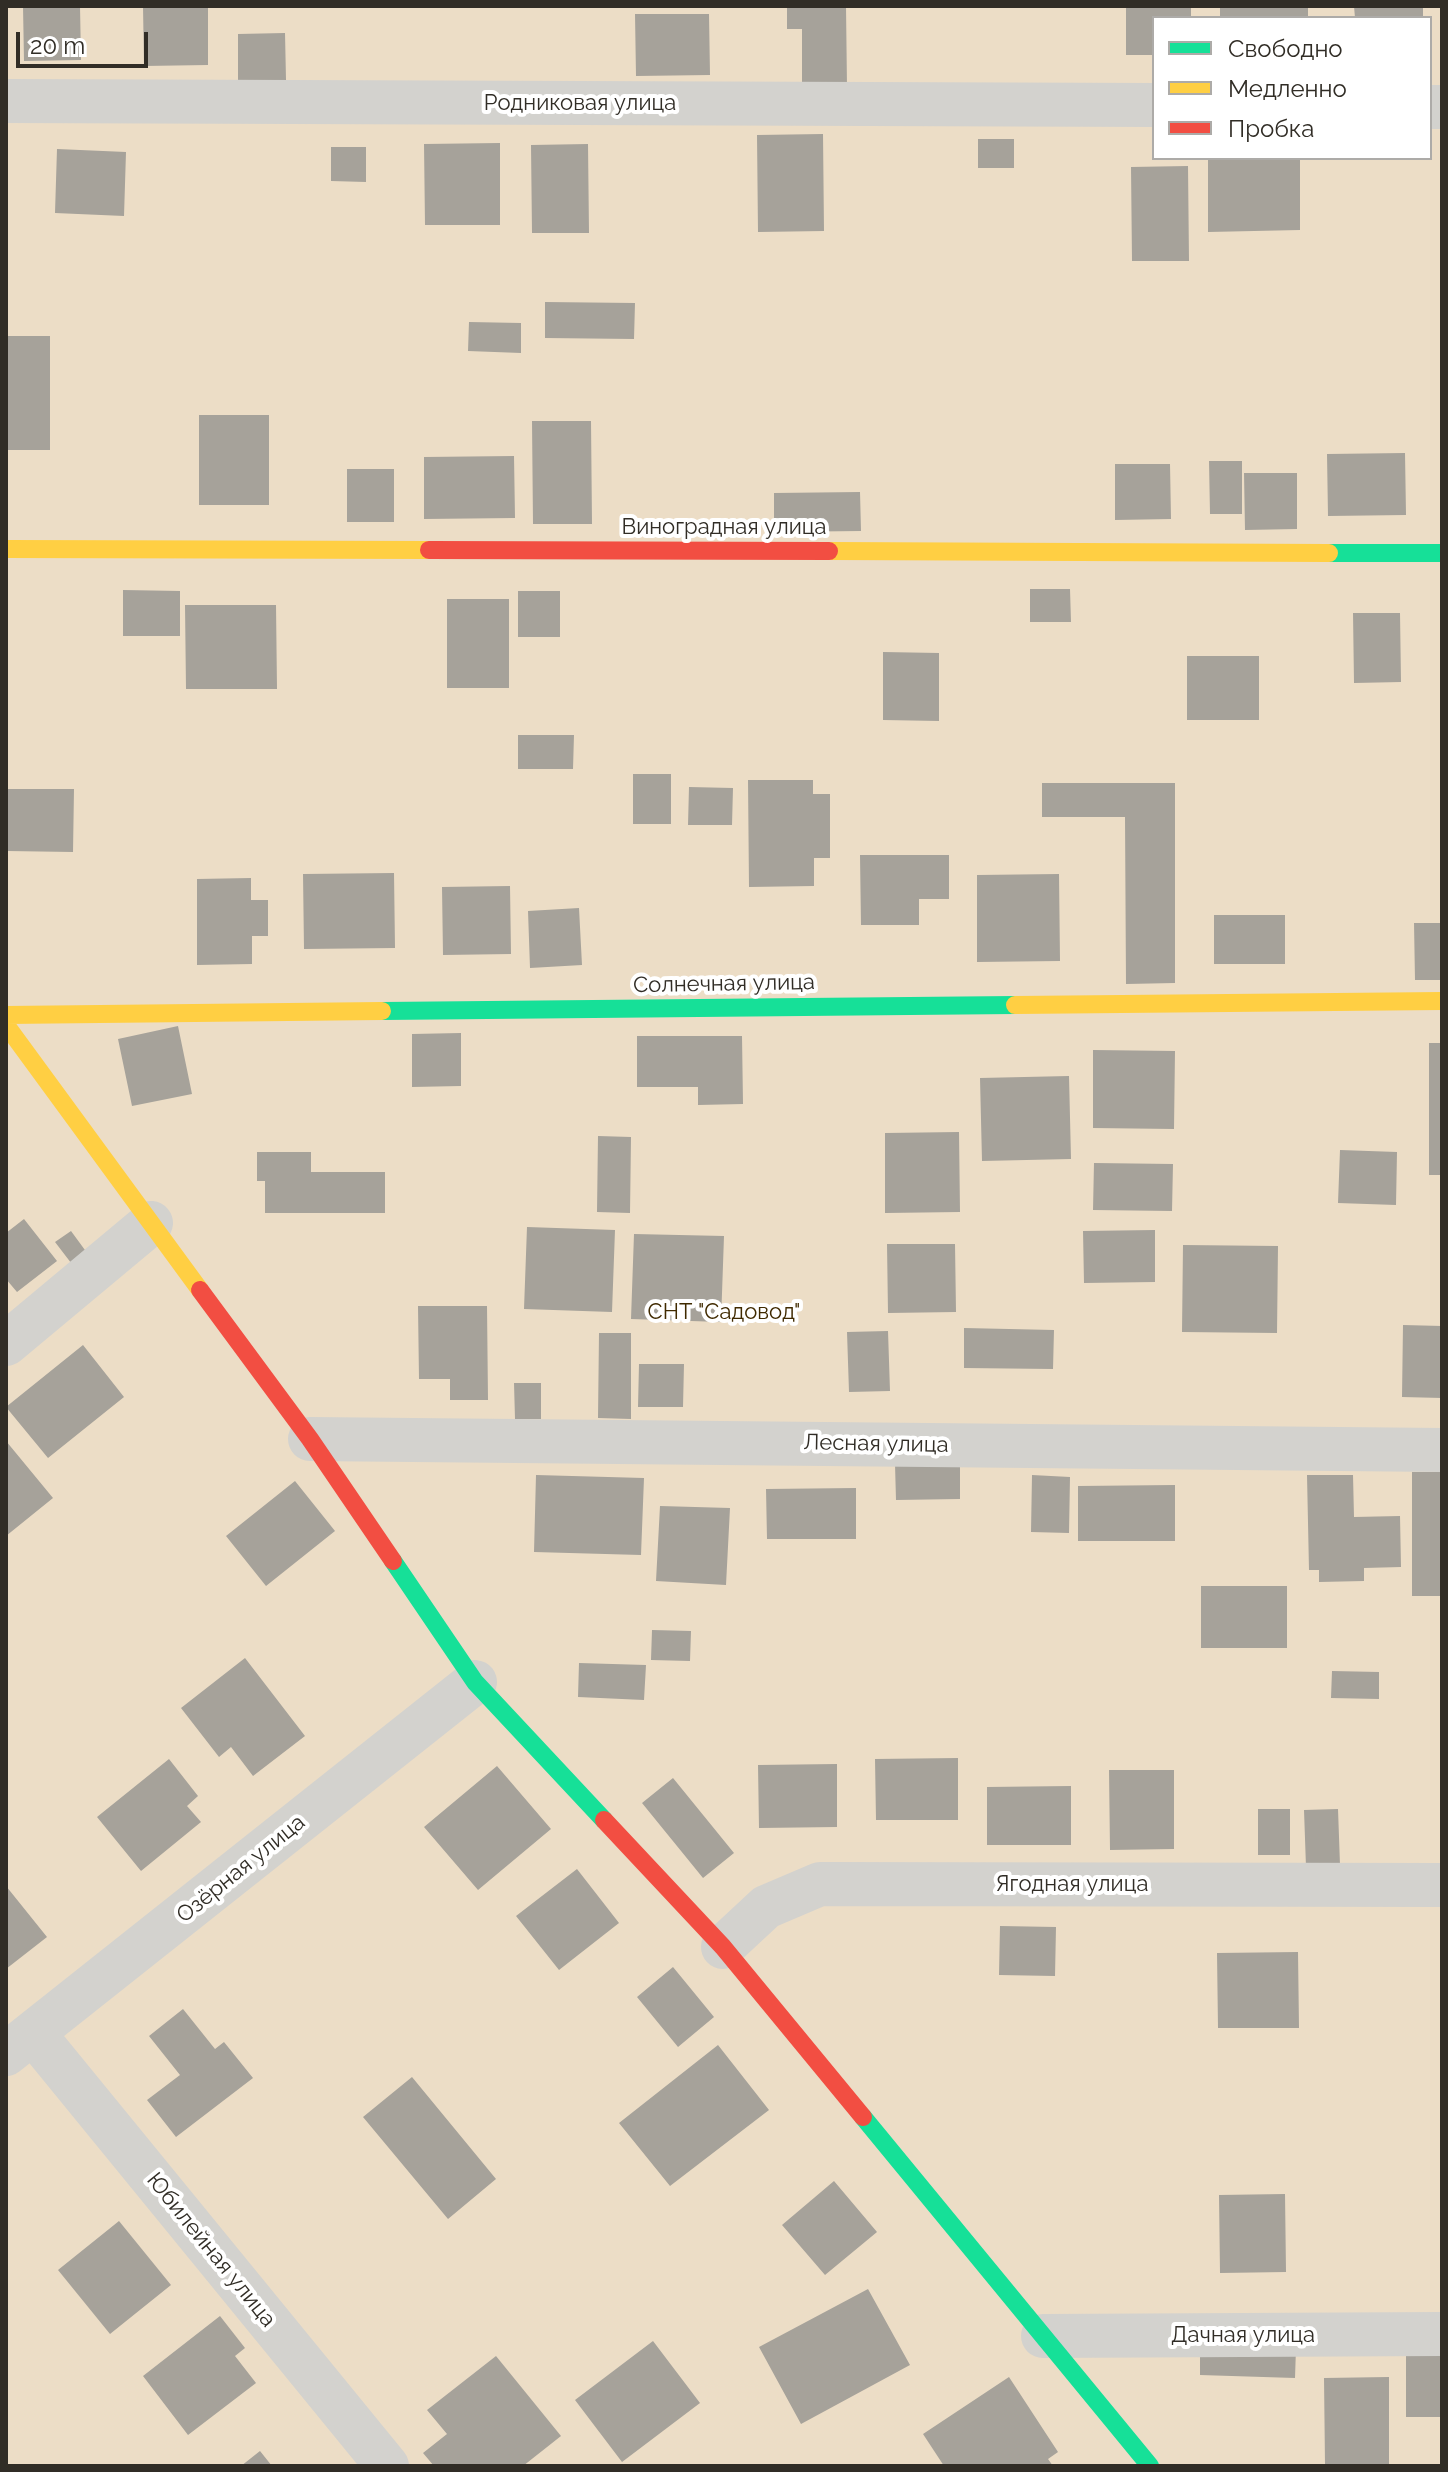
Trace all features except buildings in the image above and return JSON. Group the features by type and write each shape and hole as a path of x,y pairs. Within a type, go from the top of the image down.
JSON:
{"street":[{"name":"Родниковая улица","path":"6,101 1152,105"},
{"name":"Виноградная улица","path":"6,549 1442,553"},
{"name":"Солнечная улица","path":"6,1015 1442,1001"},
{"path":"6,1025 310,1439 475,1682 723,1947 1150,2466"},
{"path":"6,1344 151,1223"},
{"name":"Лесная улица","path":"310,1439 1442,1450"},
{"name":"Озёрная улица","path":"20,2044 475,1682"},
{"name":"Ягодная улица","path":"723,1947 766,1907 820,1884 1442,1885"},
{"name":"Юбилейная улица","path":"20,2044 387,2466"},
{"name":"Дачная улица","path":"1043,2336 1442,2334"}],"green space":[{"name":"СНТ \"Садовод\"","path":"6,6 1442,6 1442,2466 6,2466"}],"traffic: fast":[{"path":"1329,553 1442,553"},
{"path":"382,1011 1015,1005"},
{"path":"393,1561 475,1682 604,1820"},
{"path":"863,2117 1150,2466"}],"traffic: slow":[{"path":"6,549 429,550"},
{"path":"829,551 1329,553"},
{"path":"1015,1005 1442,1001"},
{"path":"6,1015 382,1011"},
{"path":"6,1025 200,1290"}],"traffic: jam":[{"path":"429,550 829,551"},
{"path":"200,1290 310,1439 393,1561"},
{"path":"604,1820 723,1947 863,2117"}]}
